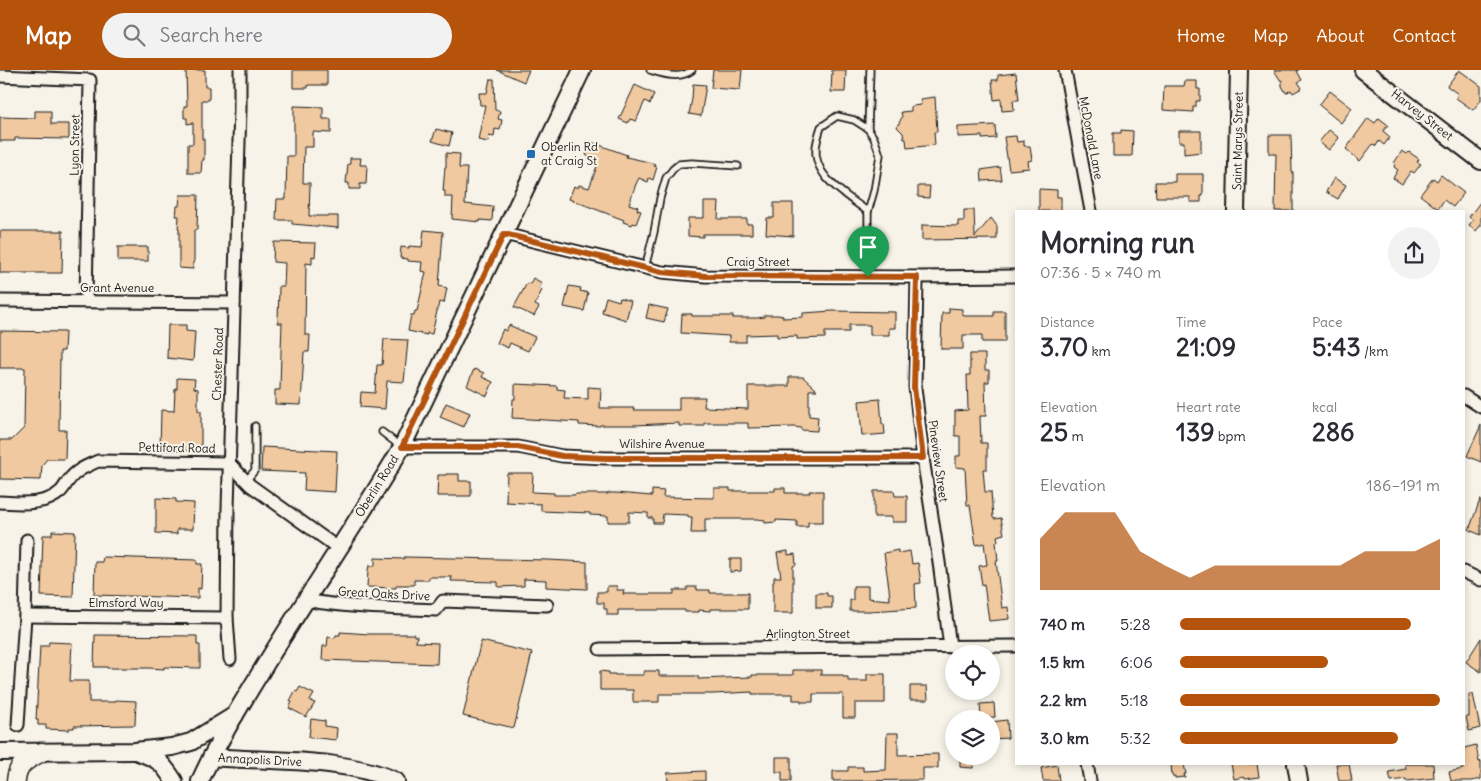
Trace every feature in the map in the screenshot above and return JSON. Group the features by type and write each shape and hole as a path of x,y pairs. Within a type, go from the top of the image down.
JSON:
{"main road":[{"name":"Oberlin Road","path":"200,781 236,713 402,447 582,70"},
{"name":"Saint Marys Street","path":"1236,210 1239,70"},
{"name":"Harvey Street","path":"1363,70 1481,161"},
{"path":"0,752 136,751 172,747 191,742 236,713"},
{"path":"136,751 156,758 174,781"},
{"path":"16,781 17,772 20,767 28,759 42,752"},
{"name":"Annapolis Drive","path":"211,758 329,765 374,773 396,781"},
{"path":"1296,765 1299,781"}],"street":[{"name":"Chester Road","path":"230,659 227,618 229,463 240,70"},
{"name":"McDonald Lane","path":"1065,70 1091,210"},
{"name":"Lyon Street","path":"0,76 90,80 86,301"},
{"name":"Craig Street","path":"504,234 662,272 706,276 1015,276"},
{"name":"Pineview Street","path":"917,277 914,387 950,645"},
{"name":"Grant Avenue","path":"0,302 234,303"},
{"path":"1465,397 1481,407"},
{"name":"Wilshire Avenue","path":"402,447 518,447 562,456 606,458 923,458"},
{"name":"Pettiford Road","path":"0,502 23,503 47,500 60,493 70,478 83,467 98,461 229,463 246,481 338,548"},
{"path":"18,725 25,616 27,540"},
{"path":"1465,572 1481,580"},
{"name":"Great Oaks Drive","path":"305,600 332,605 436,610 443,601 547,605"},
{"name":"Elmsford Way","path":"25,616 227,618"},
{"name":"Arlington Street","path":"1000,646 1015,646"},
{"name":"Arlington Street","path":"600,649 945,647"},
{"path":"1087,765 1090,781"}],"lane":[{"path":"650,70 670,76 688,73 692,70"},
{"path":"868,129 870,70"},
{"path":"868,212 832,184 818,168 816,148 821,127 837,116 854,120 868,129 874,138 880,155 874,191 868,212 868,277"},
{"path":"645,268 660,198 666,178 673,168 679,164 692,163 738,166"},
{"path":"246,481 255,470 255,426"},
{"path":"382,432 402,447"}],"building":[{"path":"186,70 205,70 205,87 209,87 209,100 202,100 204,160 202,160 201,173 188,173 188,144 193,144 193,123 187,124 187,118 184,118 184,106 187,106"},
{"path":"293,70 327,70 327,85 308,85 308,88 293,88"},
{"path":"497,70 529,70 524,82"},
{"path":"713,70 742,70 740,90 711,88"},
{"path":"832,70 846,70 845,92 831,92"},
{"path":"1274,70 1299,70 1297,71 1302,80 1298,82 1302,88 1293,93 1291,90 1286,93 1282,86 1282,80"},
{"path":"1459,70 1481,86 1481,100 1473,110 1456,98 1458,94 1447,86"},
{"path":"1016,73 1019,100 1013,100 1014,110 1002,111 1001,99 994,100 992,80 998,80 998,75"},
{"path":"490,79 494,79 495,110 500,111 498,119 502,120 500,130 495,129 494,137 489,136 488,142 478,140 485,105 480,105 479,93 487,93"},
{"path":"1185,81 1197,81 1197,89 1200,89 1200,101 1196,101 1196,107 1193,107 1193,112 1163,110 1164,86 1184,86"},
{"path":"693,84 706,85 701,116 689,114"},
{"path":"635,85 654,94 650,104 645,101 636,121 630,119 628,123 619,119"},
{"path":"1330,91 1352,108 1341,123 1319,105"},
{"path":"935,97 937,132 934,132 935,145 907,148 906,139 904,139 903,133 897,127 902,117 901,112 911,111 912,106 921,105 920,99"},
{"path":"294,106 323,107 323,119 331,119 331,133 313,132 313,147 304,147 303,183 310,183 309,216 338,216 338,228 292,224 292,220 276,220 277,199 286,199 287,156 294,156"},
{"path":"35,111 51,111 51,124 69,124 69,139 15,138 15,141 0,141 0,117 35,118"},
{"path":"1368,118 1375,123 1379,118 1388,125 1383,131 1390,137 1384,145 1379,141 1376,146 1373,144 1360,161 1346,149"},
{"path":"995,125 996,138 982,139 982,136 958,137 958,127"},
{"path":"436,129 452,133 449,146 432,141"},
{"path":"1121,130 1133,131 1132,156 1113,156 1113,133 1121,133"},
{"path":"1329,130 1339,138 1329,150 1319,142"},
{"path":"1179,131 1201,131 1201,152 1184,154 1184,142 1179,142"},
{"path":"1269,135 1291,135 1293,210 1275,210 1276,154 1269,154"},
{"path":"1016,136 1017,142 1024,141 1024,146 1030,146 1032,160 1028,161 1029,168 1009,170 1004,137"},
{"path":"591,142 627,155 626,157 655,164 654,166 657,167 653,180 649,178 648,182 639,178 636,184 629,204 638,207 637,210 641,211 636,224 633,223 632,225 623,222 624,220 569,199 574,186 578,188 579,185 589,188 591,183 598,163 588,159 589,157 586,155"},
{"path":"1402,151 1407,154 1409,152 1419,159 1417,162 1421,164 1414,173 1411,171 1402,184 1393,178 1398,170 1394,167 1394,163"},
{"path":"446,153 460,154 459,168 467,168 465,204 493,207 492,221 480,220 480,222 452,219 453,197 445,197 445,191 443,191"},
{"path":"350,158 361,158 360,165 367,165 366,184 360,184 360,189 349,189 349,183 346,183"},
{"path":"1000,167 1002,180 982,181 981,170"},
{"path":"1175,174 1203,174 1203,196 1201,196 1201,202 1190,202 1190,197 1156,197 1155,182 1175,182"},
{"path":"1441,175 1464,193 1453,207 1444,200 1438,209 1420,195 1433,178 1437,181"},
{"path":"1334,178 1346,185 1338,199 1326,192"},
{"path":"918,186 930,186 929,198 918,197"},
{"path":"1039,189 1057,190 1057,197 1061,197 1061,210 1039,210"},
{"path":"180,195 198,195 197,230 194,230 193,269 179,268 179,216 176,216"},
{"path":"1481,201 1481,226 1476,231 1469,225 1473,220 1469,217"},
{"path":"704,202 719,202 718,219 747,219 747,224 752,224 752,234 703,234 703,237 688,236 688,218 704,218"},
{"path":"774,203 793,203 793,236 766,234 767,218 774,218"},
{"path":"964,210 974,210 975,237 991,218 997,226 997,239 922,240 922,225 958,226 958,221 964,221"},
{"path":"424,230 443,232 439,286 447,288 444,303 439,302 432,334 427,333 427,335 408,331 411,315 414,315 415,311 417,311 426,272 421,271 422,262 408,261 408,259 400,258 401,247 422,247"},
{"path":"0,231 63,231 62,273 0,273"},
{"path":"274,242 316,243 315,257 312,256 312,264 306,263 305,335 310,335 309,352 304,352 301,405 275,404 275,390 280,390 282,323 278,323 279,286 284,286 285,263 273,262"},
{"path":"118,247 148,247 148,261 118,261"},
{"path":"533,278 542,283 539,289 542,290 535,305 539,307 534,316 514,307 527,283 530,284"},
{"path":"569,286 581,288 580,291 588,293 584,311 564,307"},
{"path":"606,297 619,301 620,298 631,301 626,320 602,312"},
{"path":"649,305 668,309 664,322 646,318"},
{"path":"949,308 962,309 964,316 994,316 994,311 1005,311 1005,342 982,342 982,335 963,335 963,349 941,349 942,313 949,313"},
{"path":"833,311 895,312 895,328 889,328 889,335 870,335 870,325 849,325 849,332 825,332 825,338 797,339 797,336 777,337 777,334 746,335 746,342 729,342 729,336 681,333 682,314 692,314 692,316 733,316 733,318 757,318 764,317 764,315 778,315 783,316 783,318 803,317 803,313"},
{"path":"168,325 186,325 186,331 195,332 193,361 167,358"},
{"path":"509,325 535,337 528,351 510,343 508,348 497,343 503,329 506,331"},
{"path":"0,331 65,332 64,351 60,351 59,430 66,430 65,459 47,459 42,465 41,480 0,479 0,440 12,440 24,428 25,368 0,368"},
{"path":"384,339 408,340 404,382 387,381 385,409 360,407 361,392 375,393 377,365 382,365"},
{"path":"970,354 985,354 985,370 989,370 989,382 985,382 986,416 980,416 981,443 987,443 987,469 983,469 985,492 991,492 993,518 1001,518 1004,534 997,536 998,561 996,561 1002,608 1008,607 1009,619 989,621 984,584 982,585 979,566 987,565 984,543 976,545 970,505 967,505 965,468 956,467 956,456 960,456 960,436 955,436 955,411 968,410 967,375 970,375"},
{"path":"474,369 484,373 482,377 493,382 487,396 467,386"},
{"path":"789,377 803,377 817,390 809,390 809,416 818,417 817,431 801,430 801,428 794,427 748,428 748,423 704,423 704,426 679,426 679,423 600,426 579,425 579,422 512,418 515,384 557,386 557,389 565,390 564,398 588,399 588,387 601,388 600,408 679,410 679,397 705,397 704,407 748,409 748,386 789,386"},
{"path":"177,378 195,379 194,388 198,389 198,411 201,411 201,451 160,450 161,410 174,411"},
{"path":"880,399 882,424 884,424 885,434 862,436 859,401"},
{"path":"446,403 470,413 464,427 440,417"},
{"path":"1481,425 1481,462 1467,456"},
{"path":"262,447 337,451 335,492 304,490 305,473 261,471"},
{"path":"507,473 533,473 532,492 554,493 554,495 616,493 652,496 652,490 664,491 663,497 714,498 714,488 730,488 730,491 775,491 775,488 785,488 785,493 823,491 823,522 808,522 808,527 797,527 797,521 776,520 776,522 765,523 765,520 757,519 705,519 705,533 691,533 692,517 688,517 688,515 663,514 662,523 653,523 653,518 648,518 648,513 629,512 629,522 608,522 608,516 590,515 590,513 541,511 541,504 506,502"},
{"path":"459,474 459,481 471,481 471,496 437,496 438,475"},
{"path":"874,491 894,491 895,496 907,496 907,522 892,522 892,517 874,517"},
{"path":"156,498 176,499 176,502 194,503 193,529 177,529 177,534 156,533"},
{"path":"1481,500 1481,535 1469,530"},
{"path":"52,531 75,532 73,597 41,596 43,535 52,535"},
{"path":"898,550 898,553 910,551 912,564 918,563 921,583 915,584 916,608 850,611 850,600 853,600 853,586 868,586 868,598 890,600 884,553"},
{"path":"788,551 788,555 795,554 796,565 793,566 793,613 773,613 774,577 781,577 777,553"},
{"path":"103,557 197,560 197,564 202,564 201,589 198,588 198,598 94,595 95,562 102,562"},
{"path":"404,557 587,562 587,589 546,587 546,580 524,579 524,586 498,587 498,582 451,581 452,577 429,577 429,580 414,580 414,585 396,585 396,588 367,587 369,566 375,566 375,558 404,559"},
{"path":"730,559 741,559 741,571 730,572"},
{"path":"607,586 617,586 617,590 624,590 623,594 674,594 674,590 687,590 687,587 697,587 697,590 710,590 710,593 748,593 748,609 710,609 710,611 699,610 699,612 685,612 685,610 618,610 618,615 607,615 604,603 597,603 597,592 607,592"},
{"path":"816,593 827,593 827,596 832,596 832,608 816,608"},
{"path":"340,632 414,634 414,636 417,636 416,642 438,643 437,664 322,660 323,646 327,646 328,637 335,638 336,635 340,635"},
{"path":"95,635 197,636 197,645 200,645 200,668 94,667"},
{"path":"1481,638 1481,672 1466,662"},
{"path":"481,641 532,653 514,728 463,716"},
{"path":"49,642 72,643 70,681 89,681 89,702 136,701 135,725 74,726 74,728 69,728 69,730 46,729 46,725 38,725 38,720 36,720 40,646 48,646"},
{"path":"793,670 821,670 821,675 843,675 843,677 848,677 848,681 867,681 867,674 885,674 885,703 855,703 855,718 843,718 843,694 813,694 813,702 801,702 801,700 793,700 793,694 752,694 752,692 659,694 659,702 633,702 633,690 600,690 600,671 615,675 644,675 644,671 659,671 659,676 698,676 698,679 752,677 752,675 793,675"},
{"path":"910,686 927,686 928,700 910,700"},
{"path":"300,687 314,694 310,701 315,703 306,717 289,708 295,691 297,692"},
{"path":"1469,694 1473,694 1480,728 1469,731 1466,717 1469,717"},
{"path":"994,703 994,710 980,710 980,704"},
{"path":"311,719 325,721 325,726 337,728 336,740 309,737"},
{"path":"1007,720 1008,738 1000,738 1000,721"},
{"path":"887,733 898,733 898,755 938,754 938,768 923,768 923,780 833,781 833,771 848,771 848,767 863,767 863,771 886,770"},
{"path":"1476,745 1479,762 1481,761 1481,779 1451,781 1449,772 1463,769 1462,765 1465,765 1465,748"},
{"path":"776,757 791,757 791,781 782,781 782,772 776,772"},
{"path":"960,765 973,765 973,768 960,767"},
{"path":"1057,765 1059,781 1043,781 1041,768"},
{"path":"1171,765 1184,765 1185,777 1175,778 1175,776 1172,776"},
{"path":"1231,765 1257,765 1259,777 1234,779"},
{"path":"1336,765 1349,765 1352,781 1339,781"},
{"path":"1405,765 1433,765 1434,778 1391,781 1389,772 1406,769"},
{"path":"705,771 705,781 668,781 667,773"}],"place":[{"name":"Oberlin Rd at Craig St","path":"531,154"}],"route":[{"path":"504,234 662,272 706,276 868,277 917,277 914,387 923,458 606,458 562,456 518,447 402,447 504,234"}]}
